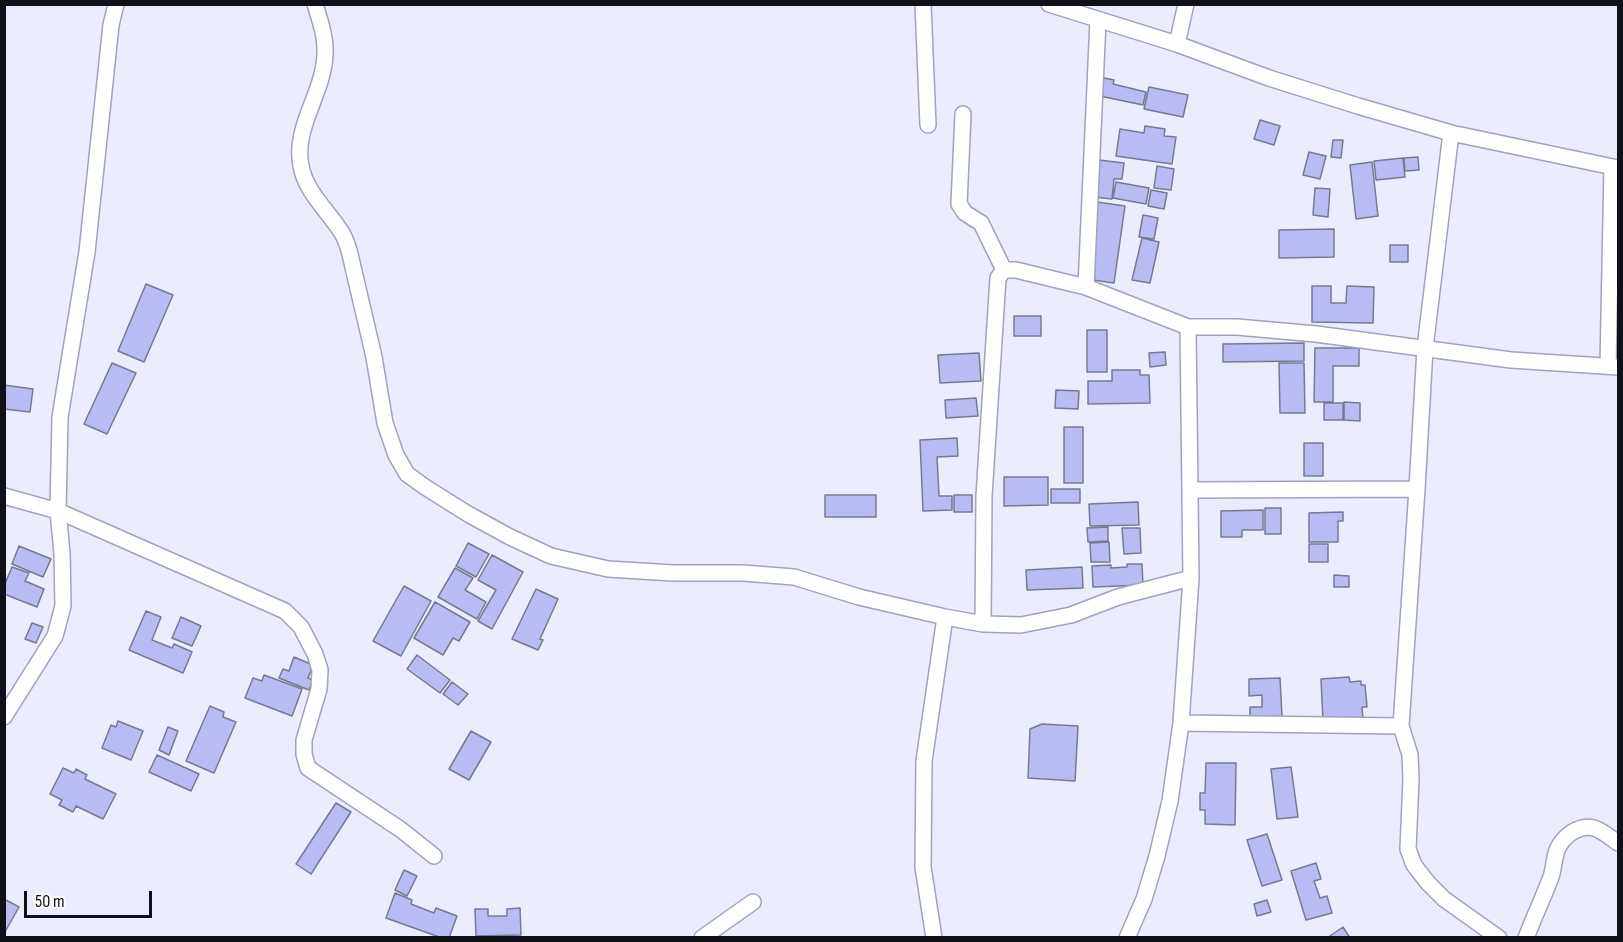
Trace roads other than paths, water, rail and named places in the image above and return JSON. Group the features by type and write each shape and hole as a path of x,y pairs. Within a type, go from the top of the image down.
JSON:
{"street":[{"path":"4,717 54,636 63,606 58,511 60,417 87,252 111,25 116,4"},
{"path":"315,4 324,38 325,56 320,82 300,141 301,167 310,189 342,234 349,250 374,357 384,423 396,455 407,474 425,488 510,537 551,556 608,569 673,573 743,573 794,577 859,597 945,618 983,624 1021,625 1071,615 1118,597 1191,578"},
{"path":"923,4 928,125"},
{"path":"1004,270 1016,270 1086,287 1188,327 1237,327 1282,331 1511,360 1613,367 1615,167 1451,133 1269,78 1177,44 1049,4"},
{"path":"1177,44 1186,4"},
{"path":"1086,287 1098,20"},
{"path":"963,114 959,204 965,213 981,223 1004,270"},
{"path":"1451,133 1425,348 1418,489 1401,726 1410,754 1408,849 1414,865 1444,899 1499,938"},
{"path":"983,624 984,496 998,278 1004,270"},
{"path":"1133,933 1157,856 1170,801 1181,723 1191,578 1188,327"},
{"path":"1190,490 1418,489"},
{"path":"4,495 58,511 285,610 301,627 315,654 320,670 320,689 304,740 304,754 308,768 400,829 434,856"},
{"path":"934,938 923,867 924,761 945,618"},
{"path":"1181,723 1401,726"},
{"path":"1526,938 1544,895 1557,850 1566,836 1591,827 1618,843"},
{"path":"702,938 753,902"}]}
